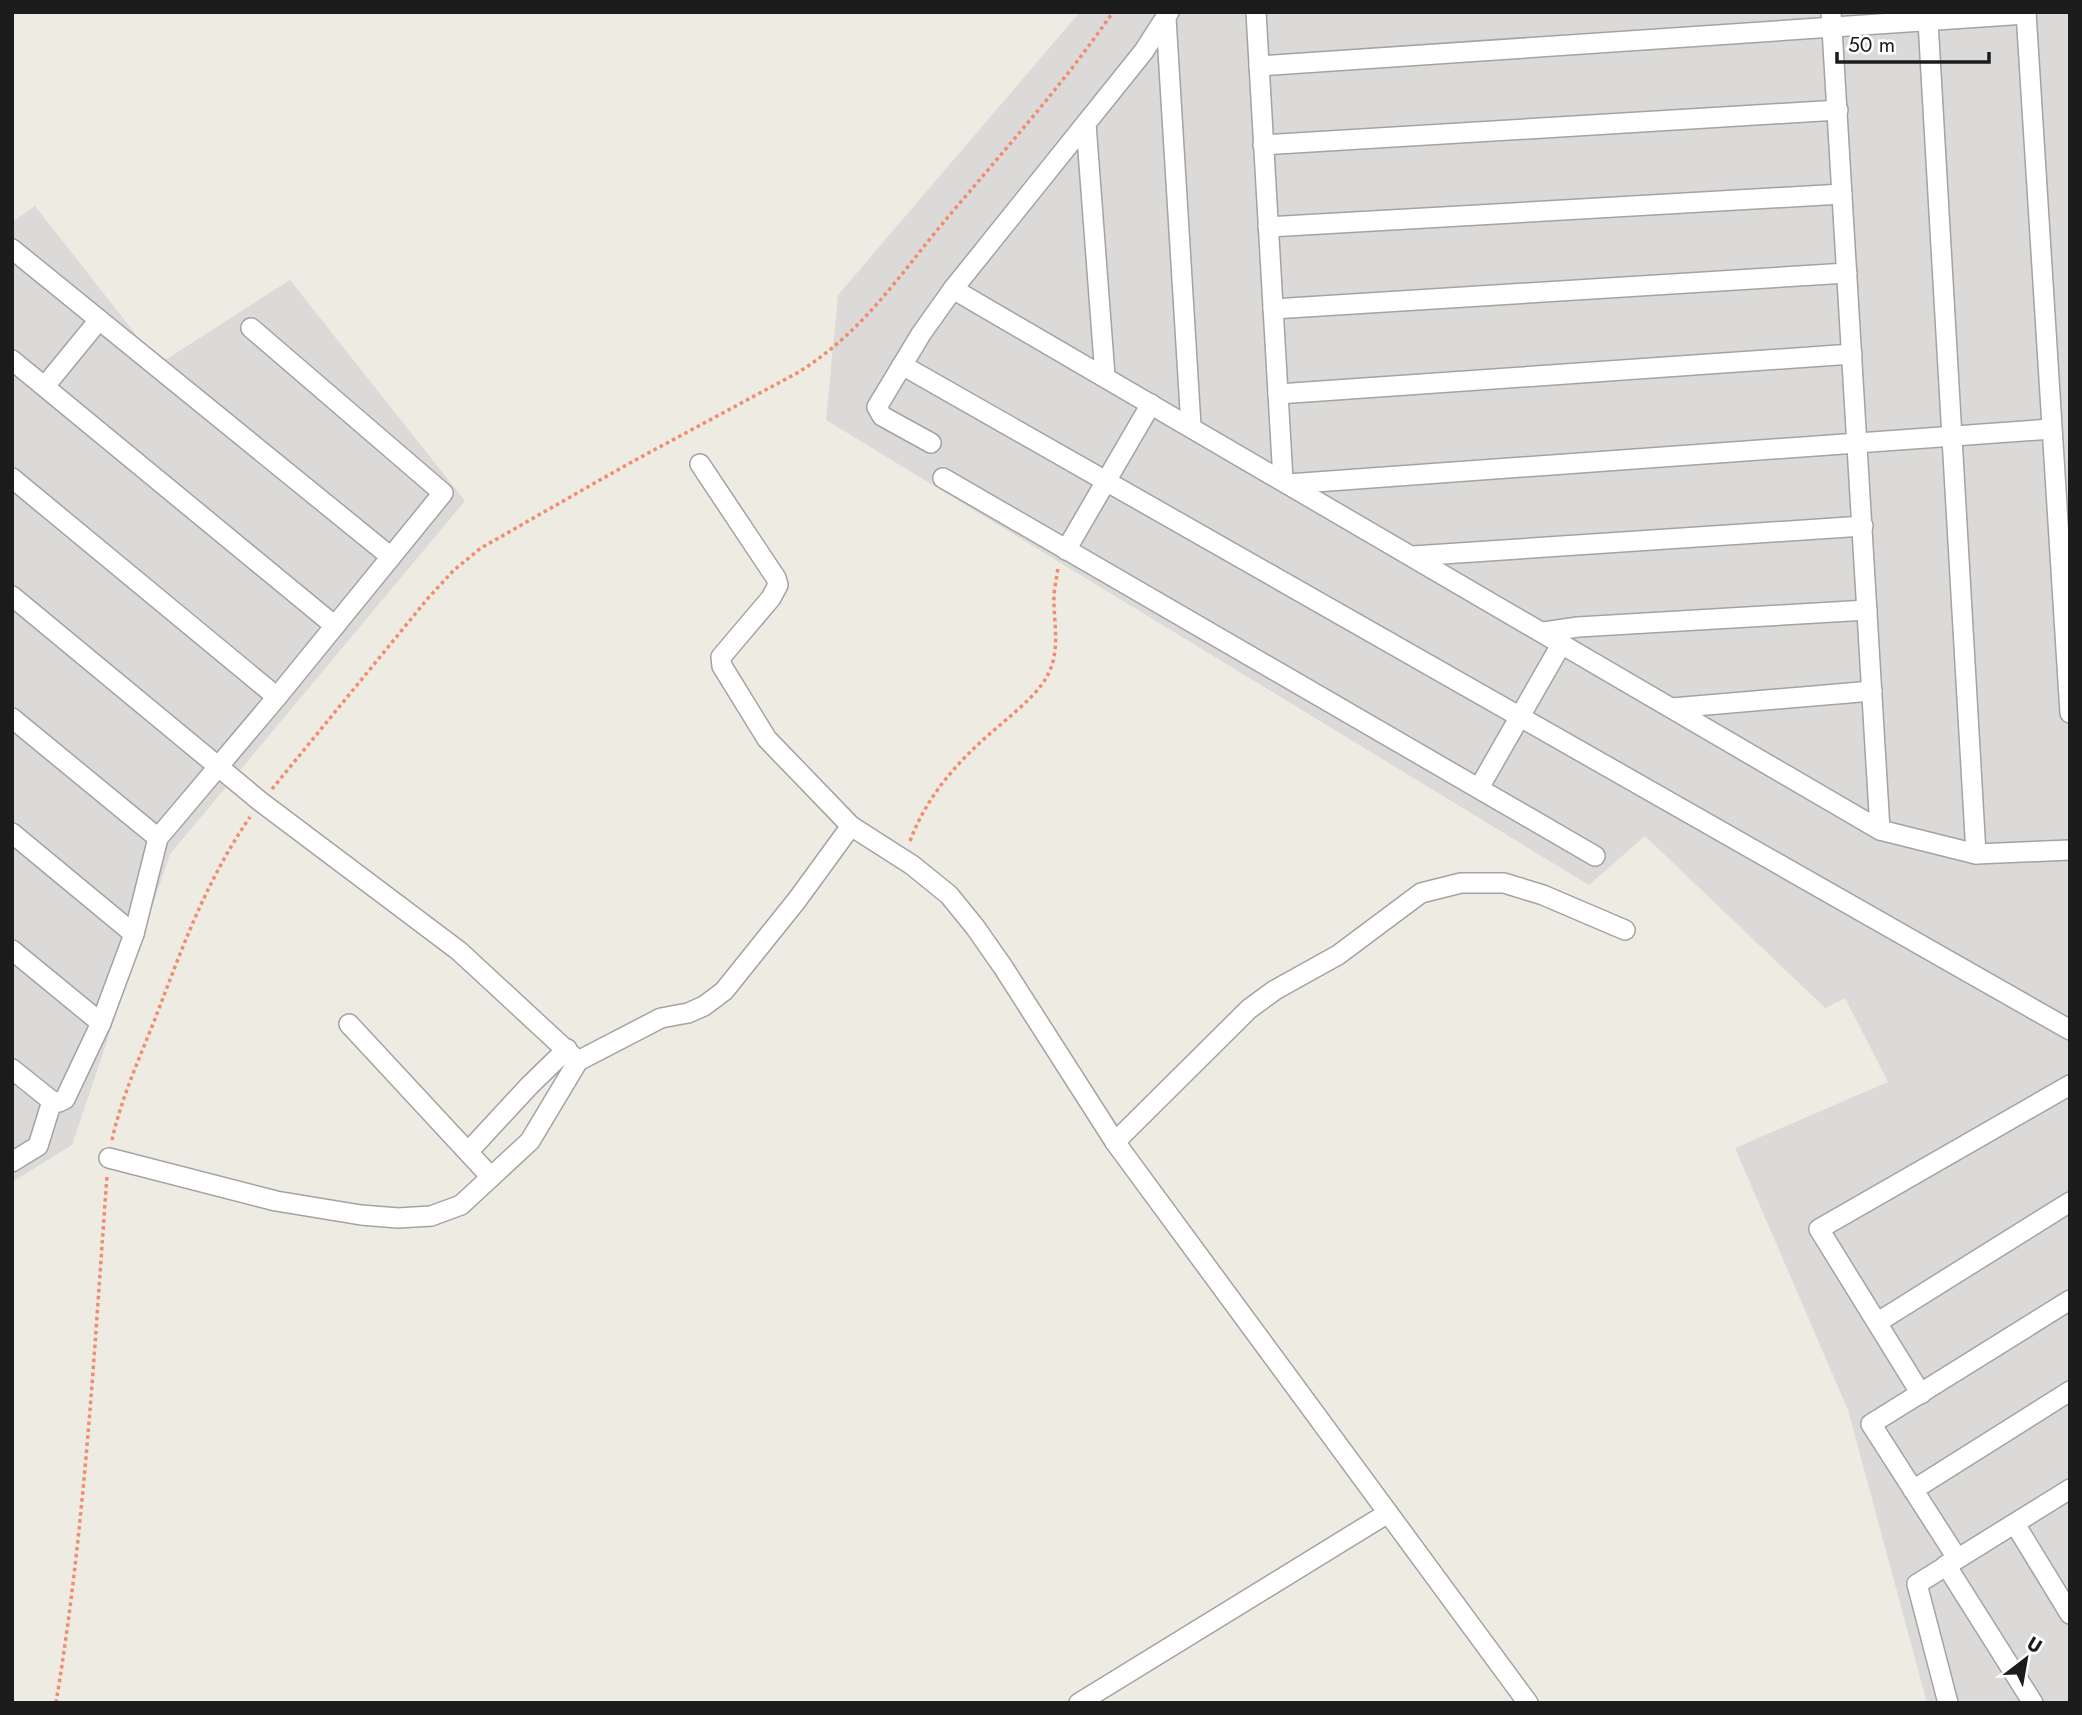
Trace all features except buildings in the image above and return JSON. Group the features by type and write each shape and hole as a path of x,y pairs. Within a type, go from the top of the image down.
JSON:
{"street":[{"path":"1256,12 1285,482"},
{"path":"1259,66 1832,20 1928,20 2026,13 2070,713"},
{"path":"931,443 878,412 877,407 954,289 1144,51 1168,15"},
{"path":"1168,15 1191,426"},
{"path":"1832,20 1881,830"},
{"path":"1928,20 1976,854"},
{"path":"1263,145 1838,110"},
{"path":"1086,124 1105,376"},
{"path":"1268,228 1842,194"},
{"path":"12,249 391,557"},
{"path":"1273,309 1847,273"},
{"path":"954,289 1881,830 1976,854 2070,850"},
{"path":"46,386 99,320"},
{"path":"12,1069 52,1101 65,1099 101,1023 134,934 158,838 443,493 250,328"},
{"path":"1278,394 1852,354"},
{"path":"12,359 335,626"},
{"path":"902,365 2070,1030"},
{"path":"1066,550 1152,404"},
{"path":"1285,482 2051,429"},
{"path":"700,464 776,578 778,585 771,598 723,652 722,666 767,739 851,826 903,860 949,895 975,927 1115,1142 1528,1703"},
{"path":"12,478 277,696"},
{"path":"943,478 1595,856"},
{"path":"1413,556 1863,526"},
{"path":"12,596 261,802 459,951 573,1055"},
{"path":"1544,632 1577,626 1867,610"},
{"path":"1479,788 1562,643"},
{"path":"1672,708 1872,691"},
{"path":"12,718 158,838"},
{"path":"468,1152 529,1086 573,1055 661,1018 688,1013 704,1006 724,990 797,901 851,826"},
{"path":"12,834 134,934"},
{"path":"1115,1142 1249,1009 1275,990 1338,955 1421,892 1461,883 1504,883 1543,895 1625,930"},
{"path":"12,950 101,1023"},
{"path":"349,1024 491,1177"},
{"path":"109,1158 276,1201 398,1218 430,1216 461,1205 530,1141 573,1055"},
{"path":"1921,1394 1819,1229 2070,1085"},
{"path":"12,1162 38,1146 52,1101"},
{"path":"1878,1322 2070,1202"},
{"path":"2033,1703 1913,1490 1871,1424 2070,1300"},
{"path":"1913,1490 2070,1391"},
{"path":"1948,1703 1917,1584 2070,1489"},
{"path":"1079,1703 1388,1513"},
{"path":"2015,1524 2070,1614"}],"path":[{"path":"56,1703 68,1634 89,1440 112,1138 123,1101 199,905 225,854 261,802 429,597 463,562 539,513 763,389 797,373 824,357 844,339 880,301 1069,74 1113,12"},
{"path":"903,860 913,833 938,788 955,766 1046,680 1054,659 1057,634 1054,595 1058,566 1066,550"}],"shaded area":[{"path":"1080,12 2070,12 2070,1703 1927,1703 1848,1410 1735,1148 1888,1082 1845,998 1825,1008 1645,836 1589,885 826,420 838,295"},
{"path":"35,206 159,364 290,280 465,501 170,854 72,1145 12,1182 12,222"}]}
